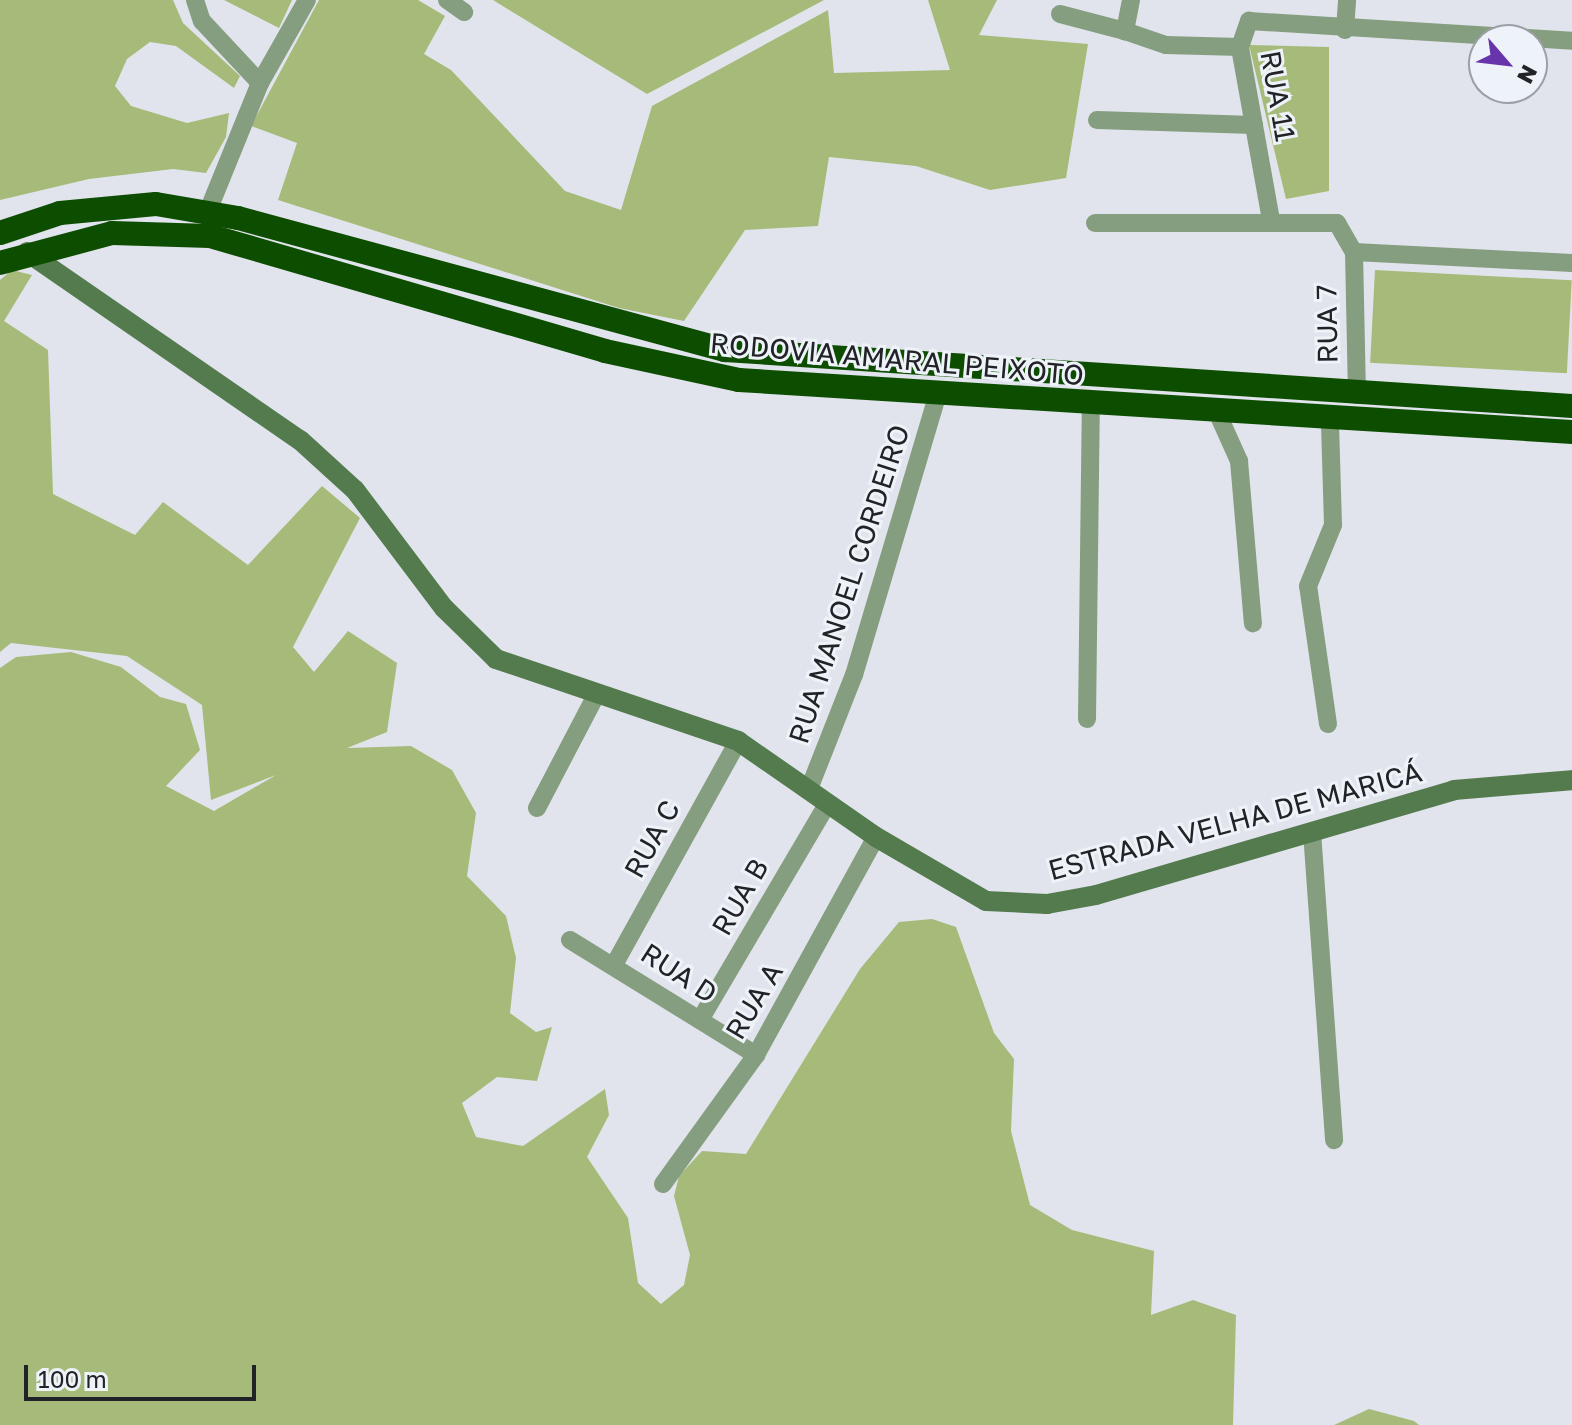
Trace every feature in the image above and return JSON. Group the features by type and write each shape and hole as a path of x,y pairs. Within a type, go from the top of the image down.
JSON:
{"highway":[{"name":"RODOVIA AMARAL PEIXOTO","path":"0,233 116,205 208,211 725,350 1357,395 1572,406"},
{"name":"RODOVIA AMARAL PEIXOTO","path":"0,263 27,252 112,233 210,236 687,371 938,394 1330,421 1572,432"}],"street":[{"path":"195,0 202,21 260,83"},
{"path":"208,211 260,83 307,0"},
{"path":"447,0 464,12"},
{"path":"1125,31 1131,0"},
{"path":"1345,30 1347,0"},
{"path":"1060,14 1166,45 1240,47"},
{"name":"RUA 11","path":"1271,220 1240,47 1243,26 1256,19 1345,30 1572,41"},
{"path":"1097,120 1254,125"},
{"path":"1095,223 1271,220 1337,223 1354,252 1572,263"},
{"name":"ESTRADA VELHA DE MARICÁ","path":"27,252 300,440 355,490 444,608 496,659 595,697 738,741 876,837 986,901 1047,904 1454,790 1572,780"},
{"name":"RUA 7","path":"1354,252 1357,395"},
{"name":"RUA MANOEL CORDEIRO","path":"809,789 854,675 938,394"},
{"path":"1087,719 1091,404"},
{"path":"1217,412 1239,461 1253,623"},
{"path":"1328,724 1308,586 1333,525 1330,421"},
{"path":"537,808 595,697"},
{"name":"RUA C","path":"614,965 738,741"},
{"name":"RUA B","path":"700,1020 828,803"},
{"path":"1312,832 1334,1140"},
{"name":"RUA A","path":"663,1184 756,1055 876,837"},
{"name":"RUA D","path":"570,940 756,1055"}],"green space":[{"path":"0,0 173,0 183,23 240,76 234,88 176,46 150,42 127,59 115,86 131,106 187,123 229,113 226,137 206,173 173,169 89,179 0,200"},
{"path":"224,0 292,0 279,28"},
{"path":"319,0 418,0 445,16 424,54 451,70 565,191 621,210 652,106 828,10 834,73 950,70 928,0 997,0 979,35 1088,44 1066,178 990,190 916,166 829,157 818,226 745,230 684,321 619,308 278,200 297,143 251,126"},
{"path":"493,0 824,0 647,94"},
{"path":"1249,45 1329,47 1329,191 1286,199"},
{"path":"12,270 32,275 4,321 48,350 53,494 135,535 163,502 248,565 322,486 360,518 293,647 314,672 348,631 397,663 387,732 347,748 411,746 452,770 476,813 467,876 506,916 516,958 510,1013 536,1032 552,1027 537,1081 497,1077 462,1103 476,1137 523,1146 605,1089 609,1115 587,1157 628,1218 638,1283 661,1304 684,1285 690,1255 674,1196 679,1176 702,1151 746,1154 860,969 899,922 932,919 956,927 994,1033 1014,1059 1011,1131 1030,1205 1072,1230 1154,1251 1151,1315 1193,1300 1236,1315 1233,1425 0,1425 0,668 16,657 71,652 121,667 160,697 186,704 200,750 166,786 214,811 276,775 211,800 202,705 127,656 11,643 0,652 0,280"},
{"path":"1375,270 1572,280 1567,373 1370,363"},
{"path":"1369,1409 1414,1421 1419,1425 1334,1425"}]}
